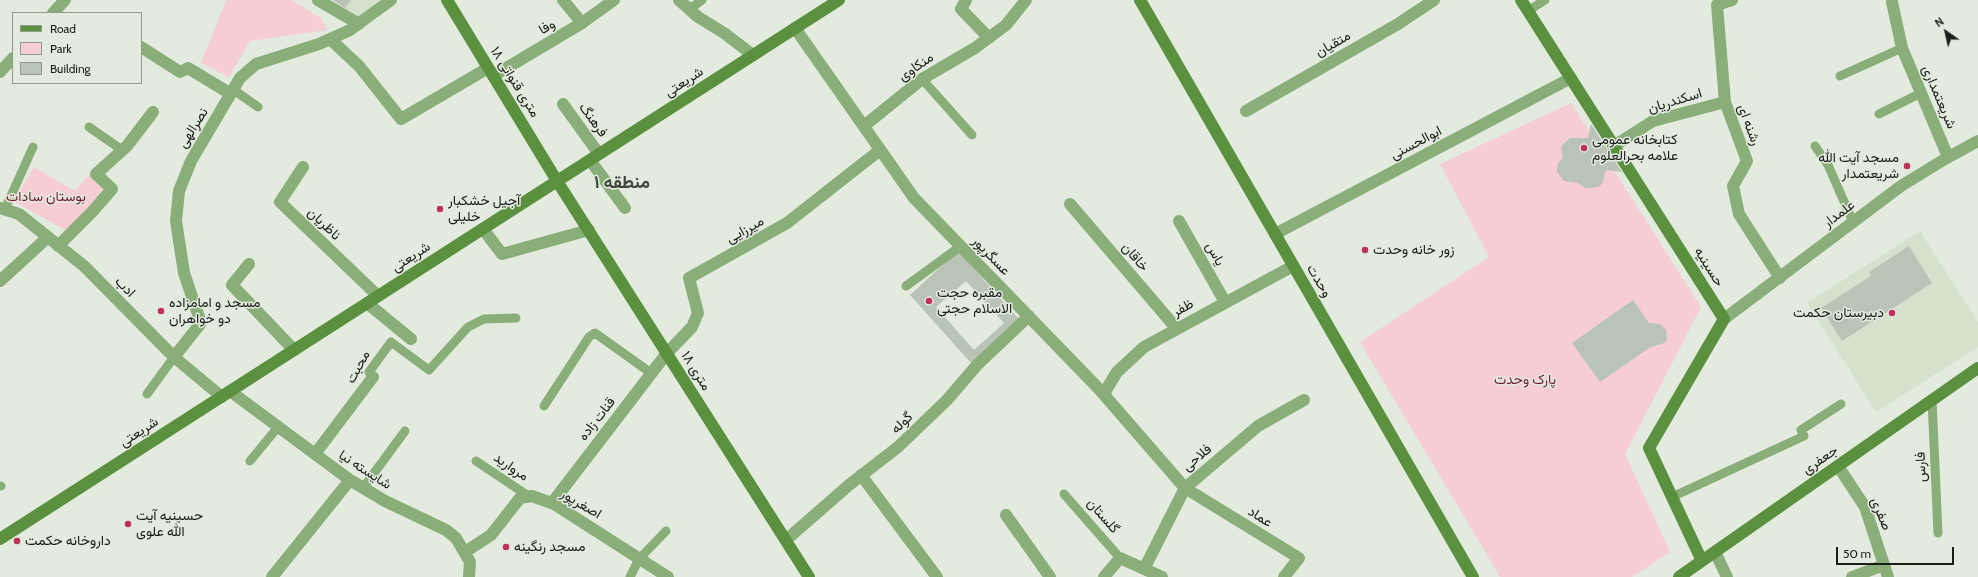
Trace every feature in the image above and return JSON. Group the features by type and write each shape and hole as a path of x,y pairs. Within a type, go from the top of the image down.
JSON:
{"street":[{"path":"54,12 65,0"},
{"path":"318,0 359,24"},
{"name":"نصرالهی","path":"174,357 201,323 184,273 176,221 179,192 191,161 240,78 256,64 330,40 359,24 391,0"},
{"name":"۱۸ متری قنواتی","path":"447,0 558,180"},
{"path":"563,0 582,23"},
{"name":"وفا","path":"330,40 359,66 401,119 582,23 614,0"},
{"path":"680,0 753,55"},
{"name":"شریعتی","path":"0,539 839,0"},
{"path":"966,0 961,9 989,38"},
{"name":"منکاوی","path":"864,126 922,79 975,48 1006,26 1026,0"},
{"name":"متقیان","path":"1246,111 1398,24 1434,0"},
{"name":"حسینیه","path":"1521,0 1724,319"},
{"name":"رشنه ای","path":"1732,0 1716,5 1725,102 1747,161 1733,186 1739,214 1780,278"},
{"name":"وحدت","path":"1143,1 1293,266 1473,577"},
{"name":"شریعتمداری","path":"1892,2 1902,48 1948,157"},
{"name":"عسگرپور","path":"795,28 914,198 1105,396 1185,488"},
{"path":"142,48 180,72 188,68 233,92"},
{"path":"0,72 12,59"},
{"name":"ابوالحسنی","path":"1275,234 1571,78"},
{"name":"اسکندریان","path":"1614,146 1654,121 1725,102"},
{"name":"فرهنگ","path":"563,104 625,208"},
{"path":"58,246 92,212 112,189 96,174 122,150 153,112"},
{"name":"علمدار","path":"1724,319 1901,186 1948,157 1978,141"},
{"name":"میرزایی","path":"667,353 692,327 698,313 689,278 787,223 880,150"},
{"name":"ناظریان","path":"303,167 280,202 378,296"},
{"name":"۱۸ متری","path":"558,180 588,230 809,577"},
{"name":"خاقان","path":"1070,204 1177,329"},
{"name":"ادب","path":"3,208 19,214 84,266 174,357 226,394"},
{"name":"یاس","path":"1179,221 1225,302"},
{"path":"483,229 502,254 588,230"},
{"path":"0,282 48,237"},
{"path":"249,264 232,284 294,350"},
{"name":"ظفر","path":"1105,396 1117,372 1144,347 1293,266"},
{"path":"367,303 411,339"},
{"name":"گوله","path":"786,540 862,475 898,447 947,400 977,365 1029,316"},
{"path":"1702,561 1649,448 1724,319"},
{"name":"قنات زاده","path":"552,503 667,353"},
{"name":"جعفری","path":"1679,577 1978,368"},
{"name":"محبت","path":"315,454 373,377"},
{"name":"شایسته نیا","path":"226,394 278,427 350,480 385,501 446,530 456,538 470,562 469,577"},
{"name":"فلاحی","path":"1144,569 1185,488 1258,426 1304,400"},
{"name":"صفری","path":"1838,466 1865,508 1888,577"},
{"path":"862,475 937,577"},
{"path":"272,577 350,480"},
{"name":"عماد","path":"1185,488 1299,558 1284,577"},
{"path":"465,552 491,535 520,498 530,497"},
{"name":"اصغرپور","path":"530,497 552,503 668,577"},
{"path":"1006,516 1050,577"},
{"path":"1715,552 1727,577"},
{"path":"1104,577 1120,558 1162,577"},
{"path":"1852,577 1884,565"}],"lane":[{"path":"690,9 702,0"},
{"path":"1528,11 1545,0"},
{"path":"1840,76 1902,48"},
{"path":"922,79 972,135"},
{"path":"233,92 258,107"},
{"path":"1879,114 1921,93"},
{"path":"89,127 122,150"},
{"path":"1815,146 1828,165 1853,222"},
{"path":"3,208 33,147"},
{"path":"906,286 961,246"},
{"name":"محبت","path":"373,377 368,372 391,342 429,370 468,327 484,319 516,318"},
{"path":"544,406 589,336 595,333 652,374"},
{"path":"147,394 174,357"},
{"name":"فارس","path":"1932,400 1938,533"},
{"path":"1672,497 1804,436 1802,430 1841,404"},
{"path":"250,461 278,427"},
{"path":"364,488 405,431"},
{"name":"مروارید","path":"476,461 530,497"},
{"name":"گلستان","path":"1064,494 1120,558"},
{"path":"630,577 639,559 666,531"}],"shaded area":[{"path":"330,0 379,0 358,18"},
{"name":"دبیرستان حکمت","path":"1920,231 1978,322 1978,347 1876,412 1807,303"}],"green space":[{"path":"226,0 291,0 321,18 328,30 250,41 229,77 201,63"},
{"name":"پارک وحدت","path":"1571,103 1701,307 1625,454 1670,552 1632,577 1500,577 1360,342 1489,257 1440,164"},
{"name":"بوستان سادات","path":"34,167 75,191 91,173 103,190 67,231 13,201"}],"building":[{"path":"333,0 351,0 345,8"},
{"path":"1591,124 1622,172 1606,170 1602,184 1598,187 1586,188 1578,183 1564,181 1557,172 1557,167 1563,158 1561,149 1562,145 1570,138 1588,138"},
{"path":"1909,246 1932,283 1842,341 1821,308 1871,276 1869,272"},
{"name":"مقبره حجت الاسلام حجتی","path":"958,251 1019,319 971,363 910,295","holes":["966,281 1004,323 974,350 936,307"]},
{"path":"1633,300 1649,323 1660,324 1666,330 1667,339 1664,343 1649,348 1600,382 1572,343"}],"place":[{"name":"کتابخانه عمومی علامه بحرالعلوم","path":"1584,148"},
{"name":"مسجد آیت الله شریعتمدار","path":"1907,166"},
{"name":"آجیل خشکبار خلیلی","path":"440,209"},
{"name":"زور خانه وحدت","path":"1365,250"},
{"name":"مقبره حجت الاسلام حجتی","path":"929,301"},
{"name":"مسجد و امامزاده دو خواهران","path":"161,311"},
{"name":"دبیرستان حکمت","path":"1892,313"},
{"name":"حسینیه آیت الله علوی","path":"128,524"},
{"name":"داروخانه حکمت","path":"17,541"},
{"name":"مسجد رنگینه","path":"506,547"}],"district":[{"name":"منطقه ۱","path":"622,183"}]}
